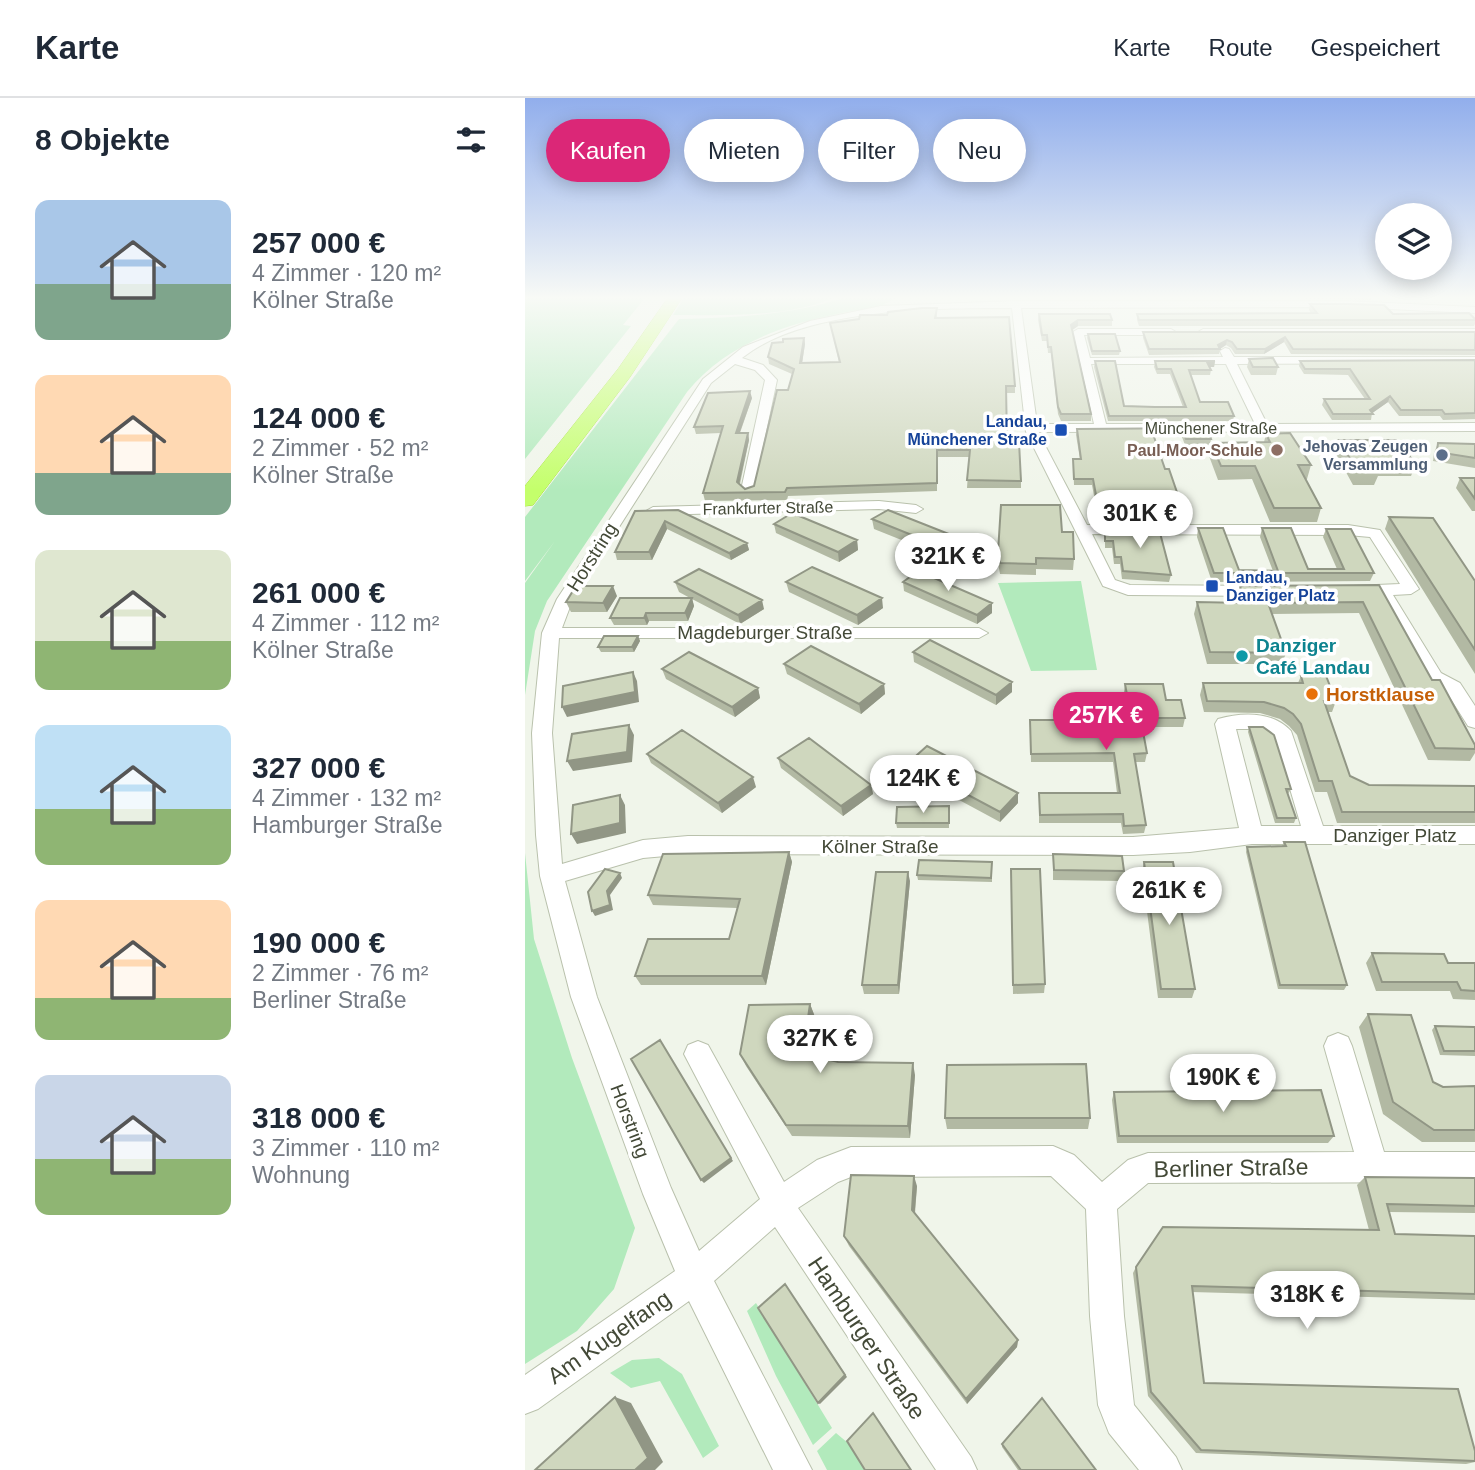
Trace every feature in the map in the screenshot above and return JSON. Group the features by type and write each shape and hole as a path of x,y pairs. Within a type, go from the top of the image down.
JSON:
{"highway":[{"path":"525,476 615,362"},
{"path":"525,500 631,362"}],"street":[{"name":"Horstring","path":"728,362 712,375 697,393 565,599 551,633 542,733 545,809 552,876 584,997 658,1194 694,1278 793,1470"},
{"path":"740,362 757,366 768,373 771,380 748,489"},
{"path":"1023,362 1031,428 1108,583 1121,589 1276,591"},
{"path":"1085,362 1101,428"},
{"path":"1231,362 1263,428"},
{"name":"Münchener Straße","path":"1031,428 1475,427"},
{"name":"Frankfurter Straße","path":"620,512 879,505 916,509"},
{"path":"1080,529 1364,530 1375,533 1381,540 1411,590 1342,591"},
{"path":"1382,590 1424,663 1434,677 1453,687 1475,721"},
{"name":"Magdeburger Straße","path":"551,633 979,633"},
{"name":"Danziger Platz","path":"1252,835 1225,724 1268,722 1277,726 1284,736 1315,835"},
{"name":"Danziger Platz","path":"1212,841 1252,835 1475,835"},
{"name":"Kölner Straße","path":"552,876 615,856 664,847 1122,846 1212,841"},
{"path":"1338,1046 1373,1167"},
{"name":"Hamburger Straße","path":"698,1054 794,1232 958,1470"},
{"path":"694,1278 779,1203 807,1182 851,1163 1053,1161 1101,1202 1107,1317 1117,1405 1122,1420 1163,1470"},
{"name":"Berliner Straße","path":"1101,1202 1139,1171 1147,1168 1475,1167"},
{"name":"Am Kugelfang","path":"525,1396 694,1278"}],"green space":[{"path":"525,362 602,362 525,459"},
{"path":"646,362 719,362 687,392 547,601 535,631 525,695 525,583 555,541 525,581 525,517"},
{"path":"1081,581 1097,670 1031,671 998,583"},
{"path":"525,853 534,939 572,1058 635,1228 614,1289 577,1331 525,1364"},
{"path":"756,1303 832,1428 813,1445 776,1376 747,1311"},
{"path":"659,1358 682,1374 719,1446 703,1458 660,1381 631,1388 610,1373 632,1360"},
{"path":"836,1433 848,1443 866,1470 827,1470 817,1451"}],"building":[{"path":"779,362 1013,362 1015,386 1006,386 1007,442 1019,442 1021,481 967,480 970,450 937,450 937,483 787,488 785,492 703,493 723,426 694,427 708,393 750,391 736,433 748,433 737,482 745,489 754,486 777,390 788,390 794,369"},
{"path":"1053,362 1079,362 1091,414 1061,414"},
{"path":"1095,362 1115,362 1124,406 1186,407 1171,369 1157,369 1155,362 1207,362 1211,370 1189,370 1200,402 1228,402 1234,416 1109,416"},
{"path":"1251,362 1275,362 1278,367 1253,367"},
{"path":"1301,362 1475,362 1475,413 1445,414 1442,410 1401,410 1390,396 1370,410 1373,414 1333,414 1324,399 1370,399 1350,369 1305,369"},
{"path":"1207,428 1211,439 1186,439 1183,431 1152,431 1182,507 1157,507 1159,516 1100,516 1093,479 1074,479 1073,459 1081,459 1077,429"},
{"path":"1290,433 1311,465 1298,465 1321,508 1274,508 1255,466 1221,466 1211,443 1270,442 1266,434"},
{"path":"1339,440 1396,440 1416,464 1374,464 1379,472 1358,472"},
{"path":"1438,443 1475,444 1475,458 1437,452"},
{"path":"1460,478 1475,478 1475,499"},
{"path":"1001,505 1060,505 1062,532 1073,532 1074,559 1036,558 1036,564 1000,563 998,552"},
{"path":"678,510 747,543 729,553 665,521 649,552 615,552 635,511"},
{"path":"888,510 964,540 949,550 872,519"},
{"path":"792,513 857,540 838,552 774,524"},
{"path":"1389,517 1433,518 1475,581 1475,650"},
{"path":"1198,528 1223,528 1239,570 1278,571 1262,528 1291,528 1308,569 1344,569 1326,529 1351,529 1374,573 1214,573"},
{"path":"1105,529 1159,529 1171,575 1123,571 1121,557 1115,557 1113,541 1105,541"},
{"path":"812,567 882,598 857,615 786,582"},
{"path":"699,569 762,600 738,615 675,582"},
{"path":"918,571 992,603 977,615 903,582"},
{"path":"1379,585 1432,680 1440,680 1475,749 1435,748 1363,602 1268,603 1286,653 1210,652 1197,602 1245,603 1240,586"},
{"path":"576,586 613,586 603,603 566,602"},
{"path":"620,598 692,598 685,613 646,613 644,618 610,618"},
{"path":"604,636 638,636 632,647 598,647"},
{"path":"930,640 1012,682 996,695 913,652"},
{"path":"811,646 884,684 859,704 784,664"},
{"path":"689,652 758,688 732,707 662,669"},
{"path":"633,672 635,692 562,707 563,686"},
{"path":"1301,676 1326,676 1336,701 1324,701 1350,776 1369,785 1475,786 1475,812 1342,812 1332,781 1319,781 1301,724 1293,714 1284,708 1264,702 1207,701 1203,683 1303,683"},
{"path":"1125,684 1163,684 1166,700 1181,700 1185,718 1141,721 1147,753 1134,754 1146,825 1124,826 1123,814 1040,815 1039,793 1120,793 1114,753 1031,754 1030,720 1117,720 1114,700 1128,700"},
{"path":"629,725 627,752 567,761 572,734"},
{"path":"1249,727 1263,727 1274,735 1291,789 1286,789 1296,818 1277,818"},
{"path":"682,730 753,777 718,803 647,754"},
{"path":"809,738 871,785 841,806 778,758"},
{"path":"927,746 1018,793 1000,812 908,763"},
{"path":"620,795 620,823 571,834 573,805"},
{"path":"949,806 949,823 896,823 897,807"},
{"path":"1284,842 1305,842 1347,985 1280,985 1247,847 1286,846"},
{"path":"789,852 762,976 635,976 648,939 729,939 740,899 648,895 663,854"},
{"path":"1053,854 1122,856 1124,871 1054,870"},
{"path":"919,860 992,862 991,878 917,875"},
{"path":"1144,862 1173,862 1195,989 1161,989"},
{"path":"605,869 620,873 607,891 610,905 592,911 588,892"},
{"path":"1011,869 1040,869 1045,984 1013,985"},
{"path":"876,872 908,872 898,985 862,985"},
{"path":"1372,953 1444,954 1448,963 1475,963 1475,991 1461,990 1457,982 1382,982"},
{"path":"810,1004 805,1039 819,1057 838,1062 913,1063 908,1126 786,1125 740,1054 749,1005"},
{"path":"1368,1014 1411,1015 1433,1082 1443,1087 1475,1086 1475,1130 1434,1130 1393,1102"},
{"path":"1435,1026 1475,1027 1475,1051 1444,1051"},
{"path":"660,1040 731,1158 701,1180 631,1059"},
{"path":"1086,1064 1090,1118 945,1118 947,1065"},
{"path":"1321,1090 1334,1136 1119,1136 1114,1092"},
{"path":"851,1175 914,1176 912,1210 1018,1340 966,1399 844,1236"},
{"path":"1365,1177 1475,1178 1475,1206 1387,1204 1395,1234 1475,1236 1475,1294 1192,1286 1204,1383 1458,1389 1475,1451 1475,1461 1201,1450 1151,1392 1136,1267 1163,1227 1379,1230"},
{"path":"785,1284 845,1375 818,1403 758,1308"},
{"path":"615,1397 648,1458 635,1470 535,1470"},
{"path":"1042,1398 1096,1470 1021,1470 1002,1444"},
{"path":"873,1413 911,1470 865,1470 847,1441"}],"place":[{"name":"Landau, Münchener Straße","path":"1061,430"},
{"name":"Paul-Moor-Schule","path":"1277,450"},
{"name":"Jehovas Zeugen Versammlung","path":"1442,455"},
{"name":"Landau, Danziger Platz","path":"1212,586"},
{"name":"Danziger Café Landau","path":"1242,656"},
{"name":"Horstklause","path":"1312,694"}]}
